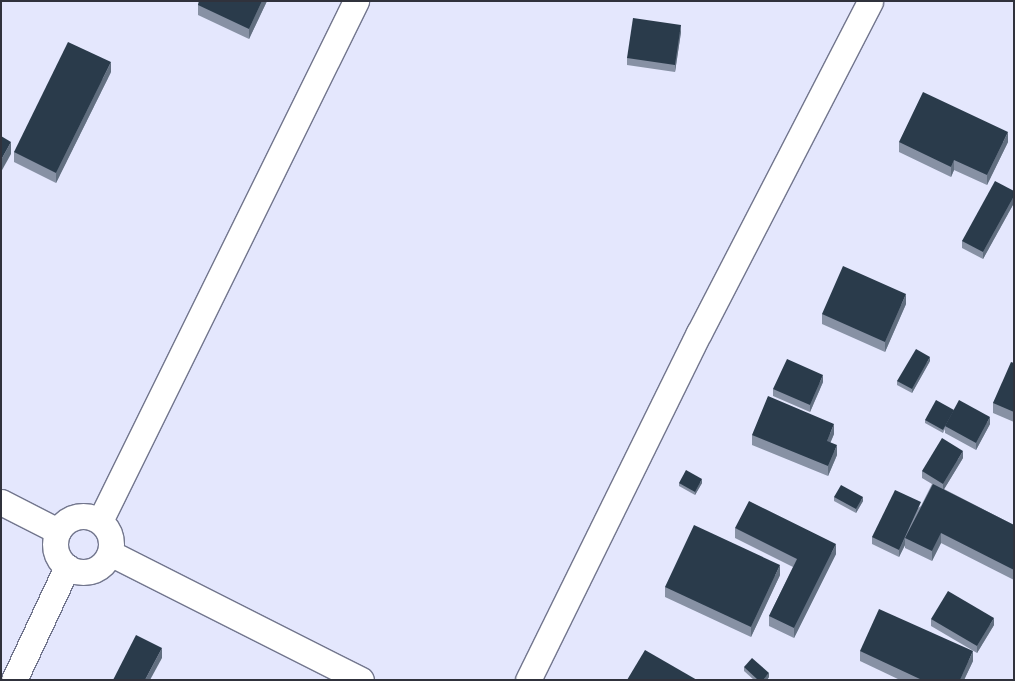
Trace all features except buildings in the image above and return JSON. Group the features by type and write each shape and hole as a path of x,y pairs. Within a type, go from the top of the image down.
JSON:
{"street":[{"path":"100,521 356,1"},
{"path":"528,680 699,333 870,1"},
{"path":"1,502 58,530"},
{"path":"82,515 100,521 108,530 110,553 105,562 87,572 67,567 56,551 58,530 72,518 82,515"},
{"path":"110,553 361,680"},
{"path":"14,680 67,567"}]}
